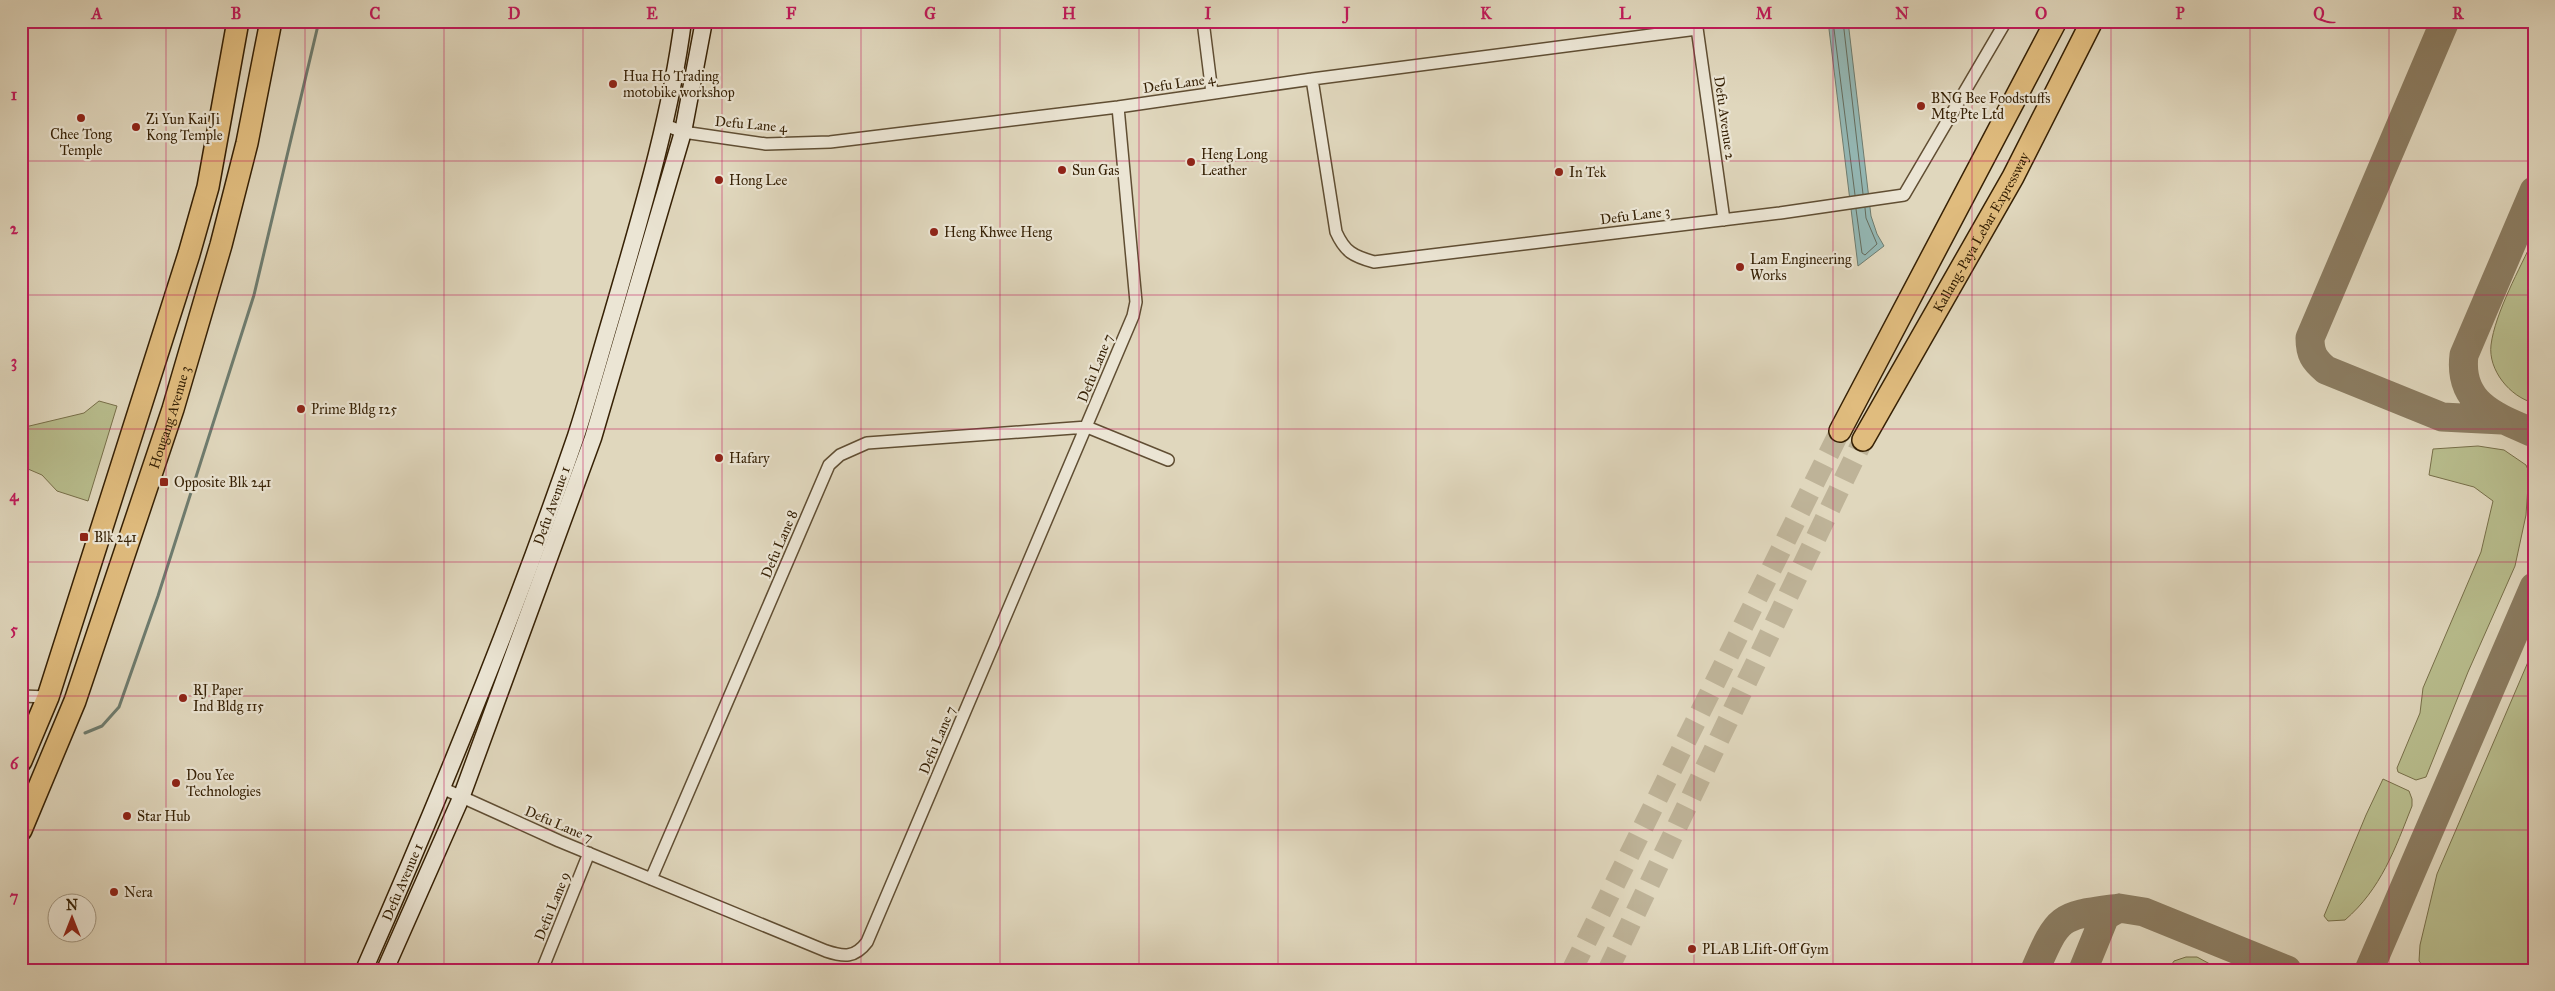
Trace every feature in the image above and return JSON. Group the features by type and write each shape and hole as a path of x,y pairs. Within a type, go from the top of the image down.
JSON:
{"highway":[{"path":"21,761 48,697 145,396 208,187 238,21"},
{"name":"Hougang Avenue 3","path":"21,830 75,702 174,409 221,245 241,165 271,21"},
{"path":"1840,430 2056,21"},
{"name":"Kallang-Paya Lebar Expressway","path":"1863,440 2013,177 2092,21"},
{"path":"208,187 225,183 241,165"}],"main road":[{"name":"Defu Avenue 1","path":"364,970 442,788 515,606 577,433 638,227 665,125 683,21"},
{"name":"Defu Avenue 1","path":"385,970 461,798 593,438 683,132 704,21"}],"street":[{"path":"1203,21 1212,93"},
{"name":"Defu Lane 3","path":"1312,79 1336,232 1344,248 1360,258 1374,262 1724,220 1904,195 2006,21"},
{"name":"Defu Lane 4","path":"665,125 683,132 766,144 830,142 1118,107 1697,25"},
{"name":"Defu Avenue 2","path":"1697,25 1724,220"},
{"name":"Defu Lane 7","path":"442,788 589,853 840,956 854,955 861,950 867,942 1087,427 1136,302 1118,107"},
{"path":"1087,427 1168,460"},
{"name":"Defu Lane 8","path":"651,879 829,465 840,455 866,443 1087,427"},
{"path":"21,696 48,697"},
{"name":"Defu Lane 9","path":"542,970 589,853"}],"green space":[{"path":"2534,238 2534,403 2517,395 2502,381 2493,364 2491,345 2497,319"},
{"path":"99,401 117,406 88,501 57,491 42,475 21,466 21,428 84,413"},
{"path":"2478,446 2504,450 2526,465 2529,472 2526,515 2515,566 2468,672 2426,777 2416,780 2398,772 2397,768 2420,713 2423,688 2481,552 2493,501 2474,487 2429,475 2433,449"},
{"path":"2534,648 2534,970 2426,970 2419,961 2420,945 2437,874"},
{"path":"2383,779 2409,791 2412,806 2386,868 2378,882 2358,908 2345,920 2328,921 2324,916"},
{"path":"2186,957 2197,957 2221,970 2168,970 2174,961"}],"water":[{"path":"1828,21 1848,21 1871,216 1877,234 1884,246 1858,266"}],"waterway":[{"path":"85,733 102,726 119,707 158,596 254,295 319,21"}],"taxiway":[{"path":"2445,21 2310,338 2311,348 2318,363 2326,370 2442,417 2502,420"},
{"path":"2534,191 2464,355 2464,372 2467,386 2473,397 2494,414 2534,433"},
{"path":"2369,970 2534,587"},
{"path":"2035,970 2050,938 2064,921 2084,913 2119,908"},
{"path":"2083,970 2105,916 2119,908 2144,912 2287,970"}],"tunnel":[{"path":"1572,970 1840,431"},
{"path":"1608,970 1863,440"}],"place":[{"name":"Hua Ho Trading motobike workshop","path":"613,84"},
{"name":"BNG Bee Foodstuffs Mtg Pte Ltd","path":"1921,106"},
{"name":"Chee Tong Temple","path":"81,118"},
{"name":"Zi Yun Kai Ji Kong Temple","path":"136,127"},
{"name":"Heng Long Leather","path":"1191,162"},
{"name":"Sun Gas","path":"1062,170"},
{"name":"In Tek","path":"1559,172"},
{"name":"Hong Lee","path":"719,180"},
{"name":"Heng Khwee Heng","path":"934,232"},
{"name":"Lam Engineering Works","path":"1740,267"},
{"name":"Prime Bldg 125","path":"301,409"},
{"name":"Hafary","path":"719,458"},
{"name":"Opposite Blk 241","path":"164,482"},
{"name":"Blk 241","path":"84,537"},
{"name":"RJ Paper Ind Bldg 115","path":"183,698"},
{"name":"Dou Yee Technologies","path":"176,783"},
{"name":"Star Hub","path":"127,816"},
{"name":"Nera","path":"114,892"},
{"name":"PLAB LIift-Off Gym","path":"1692,949"}]}
